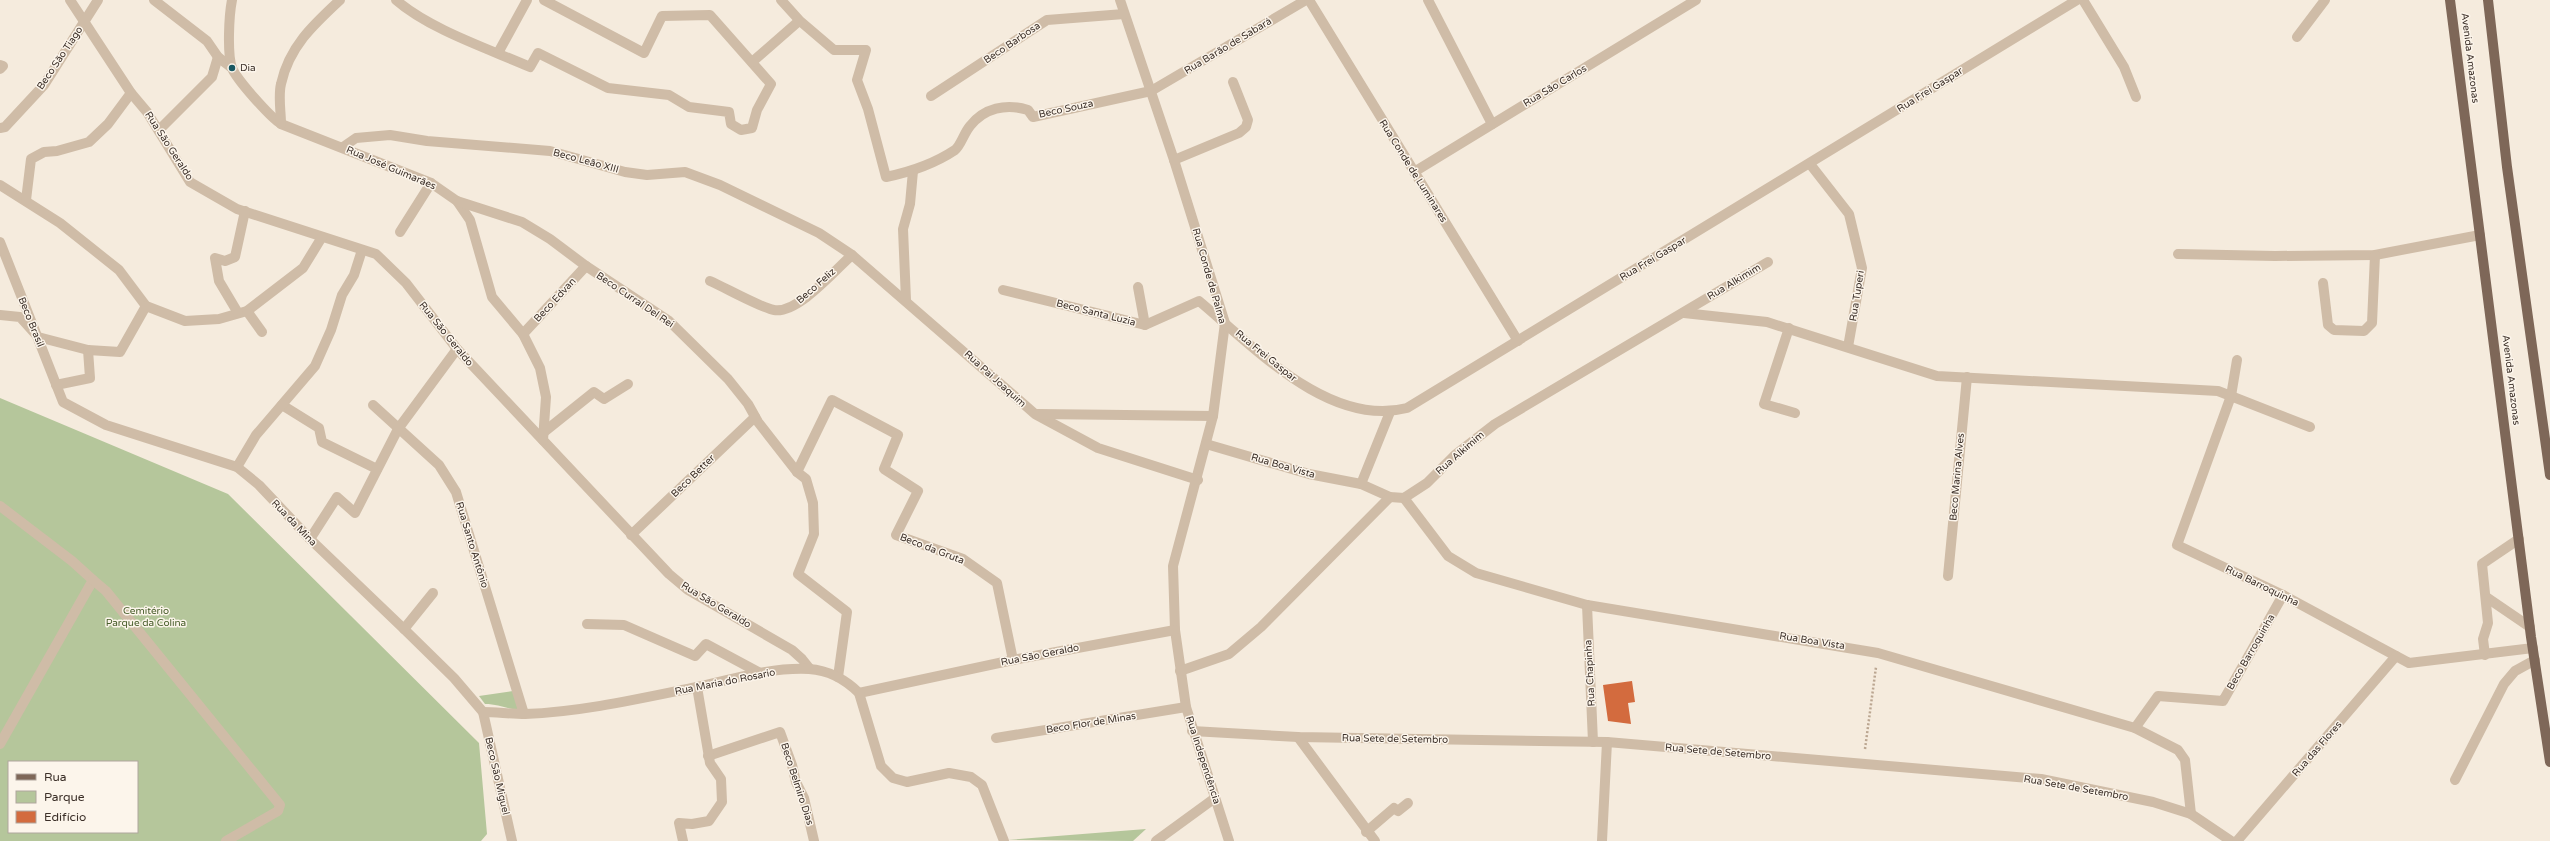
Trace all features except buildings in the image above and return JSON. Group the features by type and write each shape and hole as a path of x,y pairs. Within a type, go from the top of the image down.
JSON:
{"main road":[{"name":"Avenida Amazonas","path":"2450,0 2530,628 2550,762"},
{"path":"2488,0 2507,167 2550,475"}],"street":[{"name":"Rua São Geraldo","path":"70,0 131,93 147,112 159,130 190,182 245,211 376,254 406,283 457,349 543,436 669,574 688,590 792,650 802,658 810,669"},
{"name":"Beco São Tiago","path":"0,128 4,127 44,85 98,0"},
{"path":"154,0 207,41 218,57 232,68"},
{"path":"232,0 228,18 232,68"},
{"path":"281,124 280,85 293,51 311,25 340,0"},
{"path":"396,0 450,32 530,67 538,53 608,88 669,95 689,107 729,112 731,124 740,130 752,128 757,110 771,84 710,15 662,16 644,53 544,0"},
{"path":"498,53 527,0"},
{"path":"781,0 799,21 834,50 866,50 857,80 868,109 886,177 913,171 910,204 903,229 906,300"},
{"name":"Rua Conde de Palma","path":"1120,0 1174,160 1225,323 1214,416 1198,480 1173,566 1175,630"},
{"name":"Rua Barão de Sabará","path":"1151,91 1306,0"},
{"name":"Rua Conde de Luminares","path":"1309,0 1518,341"},
{"path":"1428,0 1492,124"},
{"name":"Rua São Carlos","path":"1414,172 1696,0"},
{"name":"Rua Frei Gaspar","path":"1225,323 1295,381 1345,405 1390,412 1407,408 1810,164 2077,0"},
{"path":"2083,0 2124,68 2136,97"},
{"path":"2297,37 2325,0"},
{"name":"Beco Barbosa","path":"931,96 1047,20 1124,14"},
{"path":"752,62 799,21"},
{"path":"159,130 212,77 218,57"},
{"path":"0,64 3,66 0,69"},
{"name":"Rua José Guimarães","path":"232,68 269,116 281,124 432,183 457,201 470,220 492,297 523,334 540,368 546,397 543,436"},
{"path":"1174,160 1239,133 1246,127 1248,120 1233,82"},
{"name":"Beco Souza","path":"913,171 956,149 970,126 983,113 996,108 1017,106 1028,110 1032,117 1151,91"},
{"path":"26,200 31,160 44,152 57,151 90,142 108,124 131,93"},
{"name":"Beco Leão XIII","path":"343,147 356,138 390,135 427,140 550,151 625,172 647,175 685,172 720,185 818,233"},
{"name":"Rua Tuperi","path":"1810,164 1849,214 1862,268 1848,347"},
{"path":"400,232 432,183"},
{"path":"0,185 26,200 60,223 119,270 146,306 185,321 220,318 243,312 303,268 322,237"},
{"name":"Beco Curral Del Rei","path":"457,201 522,222 550,239 586,266 669,321 728,379 797,472 806,479 813,503 814,534 798,574 847,612 838,677"},
{"path":"245,211 235,256 225,261 215,258 219,281 243,312 262,332"},
{"name":"Rua Pai Joaquim","path":"818,233 852,255 906,300 1035,414 1098,448 1198,480"},
{"path":"2178,254 2275,256 2375,255 2480,235"},
{"name":"Beco Brasil","path":"1,248 63,402"},
{"path":"237,467 256,435 315,366 331,330 342,295 354,275 362,250"},
{"name":"Beco Feliz","path":"710,280 774,310 787,310 817,289 852,255"},
{"path":"2323,283 2328,326 2334,330 2364,331 2372,324 2375,255"},
{"name":"Rua Alkimim","path":"1404,498 1427,483 1455,455 1495,424 1768,262"},
{"name":"Beco Edvan","path":"523,334 586,266"},
{"path":"1138,287 1145,324"},
{"name":"Beco Santa Luzia","path":"1003,290 1145,324 1199,301 1225,323"},
{"path":"0,316 20,317 38,337 88,350 120,352 146,306"},
{"path":"1684,313 1767,322 1937,376 2218,391 2310,427"},
{"path":"1789,328 1764,404 1795,413"},
{"path":"310,539 337,497 355,513 398,429 457,349"},
{"path":"56,385 90,378 88,350"},
{"name":"Rua Barroquinha","path":"2237,360 2231,396 2177,545 2283,595 2409,663 2533,648"},
{"name":"Beco Marina Alves","path":"1948,576 1967,378"},
{"path":"543,436 594,392 604,398 628,384"},
{"name":"Beco da Gruta","path":"797,472 832,400 898,435 884,470 918,491 896,535 963,560 997,583 1013,660"},
{"name":"Rua da Mina","path":"63,402 106,425 237,467 259,485 310,539 454,678 483,712"},
{"path":"282,405 319,428 322,442 377,469"},
{"name":"Rua Santo Antônio","path":"373,405 439,465 456,492 524,714"},
{"path":"1361,484 1390,412"},
{"path":"1035,414 1214,416"},
{"name":"Beco Better","path":"632,535 755,417"},
{"name":"Rua Boa Vista","path":"1206,444 1309,474 1361,484 1390,497"},
{"path":"1180,670 1229,654 1261,628 1390,497 1404,498"},
{"name":"Rua Boa Vista","path":"1404,498 1448,556 1476,573 1587,605 1878,653 2135,728 2178,750 2185,760 2191,814"},
{"path":"0,506 72,561 106,591 280,805 278,811 226,841"},
{"path":"2485,655 2483,639 2488,623 2482,564 2519,539"},
{"path":"0,744 93,580"},
{"path":"404,629 433,593"},
{"name":"Beco Barroquinha","path":"2135,728 2158,696 2223,701 2283,595"},
{"path":"2486,597 2530,628"},
{"name":"Rua Chapinha","path":"1587,605 1593,742"},
{"path":"587,624 624,626 695,656 706,644 760,673"},
{"name":"Rua São Geraldo","path":"859,693 1013,660 1175,630"},
{"name":"Rua Independência","path":"1175,630 1186,707 1192,731 1229,841"},
{"name":"Rua das Flores","path":"2237,841 2396,656"},
{"path":"2455,780 2504,684 2515,671 2535,660"},
{"name":"Rua Maria do Rosario","path":"483,712 524,714 550,712 697,687 760,673 810,669 838,677 851,685 859,693"},
{"path":"683,841 679,822 692,824 709,821 722,802 721,779 710,763 708,756 697,687"},
{"path":"859,693 881,766 893,778 907,782 949,773 971,777 982,785 990,799 1004,841"},
{"name":"Beco Flor de Minas","path":"996,738 1186,707"},
{"name":"Beco São Miguel","path":"483,712 512,841"},
{"name":"Rua Sete de Setembro","path":"1192,731 1298,737 1607,742 2041,779 2153,802 2191,814 2231,841"},
{"name":"Beco Belmiro Dias","path":"708,756 780,732 792,764 796,782 804,798 814,841"},
{"path":"1298,737 1366,832 1375,841"},
{"path":"1602,841 1607,742"},
{"path":"1156,841 1215,798"},
{"path":"1366,832 1394,808 1398,811 1408,804"}],"path":[{"path":"1862,764 1878,653"}],"green space":[{"name":"Cemitério Parque da Colina","path":"0,398 228,494 479,743 487,834 481,841 0,841"},
{"path":"513,691 519,710 485,704 479,696"},
{"path":"1146,829 1133,841 1008,840"}],"place":[{"name":"Dia","path":"232,68"}]}
